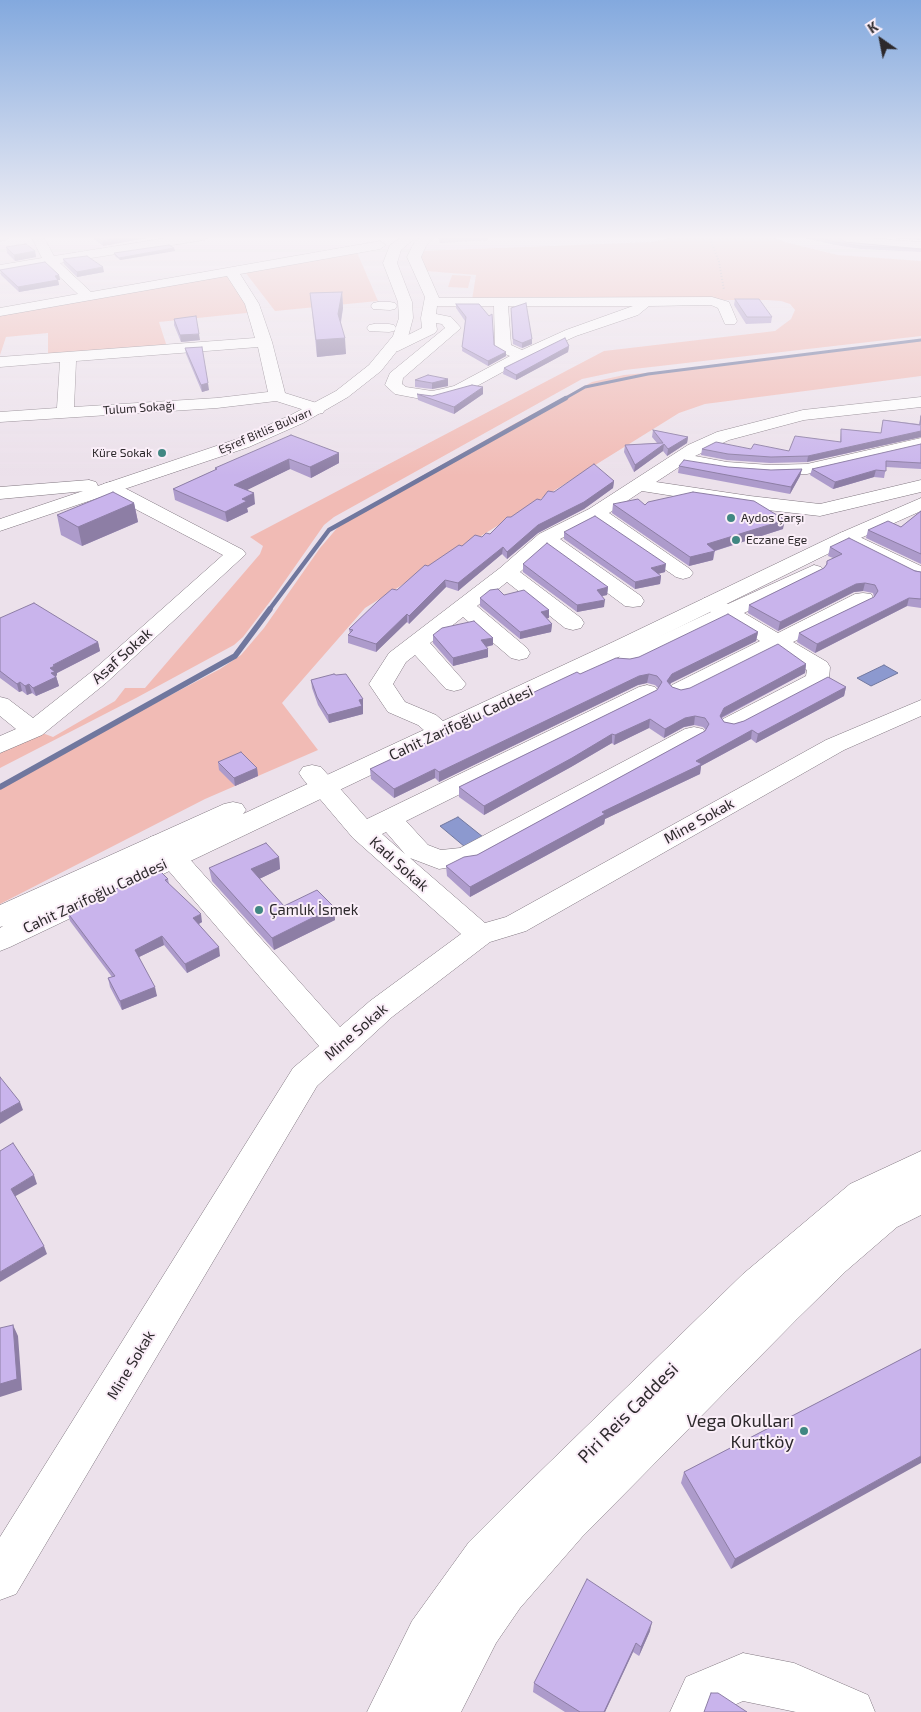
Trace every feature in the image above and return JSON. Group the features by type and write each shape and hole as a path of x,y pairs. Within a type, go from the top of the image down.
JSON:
{"street":[{"path":"256,316 277,396 310,407"},
{"name":"Eşref Bitlis Bulvarı","path":"0,515 235,436 310,407 365,362 378,348 381,328 391,316"},
{"name":"Eşref Bitlis Bulvarı","path":"0,525 243,443 362,379 393,348 404,326 405,316"},
{"path":"501,316 503,348 523,355"},
{"path":"393,348 430,330 428,318 446,320 454,328 396,376 393,385 401,391 432,396 460,389 523,355 571,333 622,316"},
{"path":"728,316 730,321"},
{"path":"0,362 264,342"},
{"path":"65,413 68,357"},
{"name":"Tulum Sokağı","path":"0,417 277,396"},
{"path":"434,726 396,707 381,684 397,658 508,572 546,538 596,513 694,449 723,436 803,415 921,402"},
{"path":"678,459 727,467 770,470 807,469 921,443"},
{"path":"0,493 89,486"},
{"path":"640,486 820,510 921,486"},
{"name":"Asaf Sokak","path":"0,745 34,730 98,678 236,554 110,488"},
{"name":"Cahit Zarifoğlu Caddesi","path":"0,940 167,851 434,726 830,532 905,501 921,497"},
{"name":"Cahit Zarifoğlu Caddesi","path":"434,726 719,607 847,537 921,504"},
{"path":"596,513 683,573"},
{"path":"847,537 921,574"},
{"path":"546,538 633,602"},
{"path":"629,659 719,607 814,571"},
{"path":"508,572 573,623"},
{"path":"680,690 863,599"},
{"path":"464,606 519,653"},
{"path":"719,607 819,668 817,679 732,724"},
{"path":"417,643 454,684"},
{"path":"363,832 647,692"},
{"path":"0,704 34,730"},
{"name":"Mine Sokak","path":"0,1578 305,1077 381,1009 480,935 516,924 835,745 921,707"},
{"path":"389,819 418,851 439,860 466,856 694,734"},
{"name":"Kadı Sokak","path":"318,780 363,832 480,935"},
{"path":"167,851 339,1047"},
{"name":"Cahit Zarifoğlu Caddesi","path":"0,917 167,851"},
{"name":"Piri Reis Caddesi","path":"390,1712 428,1637 485,1558 530,1511 756,1286 863,1195 921,1166"},
{"path":"435,1712 480,1627 504,1592 567,1522 776,1313 833,1259 884,1216 921,1197"},
{"path":"694,1712 703,1694 742,1677 794,1687 852,1712"}],"shaded area":[{"path":"0,316 218,316 159,322 167,347 48,354 48,333 6,337 0,355"},
{"path":"792,316 921,316 921,336 625,370 582,379 334,517 324,525 275,595 243,637 234,645 0,768 0,749 37,731 53,737 115,701 125,688 145,688 260,554 263,546 250,537 604,351 775,331"},
{"path":"921,340 921,376 705,404 679,413 365,608 282,703 318,750 205,799 0,904 0,785 220,669 241,655 264,628 320,548 344,520 592,382 624,375 688,369"}],"water":[{"path":"884,665 898,673 871,686 857,678"},
{"path":"458,817 483,837 465,847 440,826"}],"building":[{"path":"196,316 199,334 180,335 174,319"},
{"path":"313,316 339,316 345,338 316,340"},
{"path":"492,316 494,345 506,352 488,361 462,347 466,317"},
{"path":"512,316 528,316 532,339 522,343 513,339"},
{"path":"746,316 772,317 747,317"},
{"path":"565,338 569,346 516,375 504,368"},
{"path":"202,347 208,383 201,385 185,348"},
{"path":"428,375 448,379 432,383 415,380"},
{"path":"472,385 483,387 454,407 417,394 432,396"},
{"path":"921,416 921,431 808,456 771,457 728,454 702,449 716,442 751,449 754,444 789,451 795,436 841,442 841,429 881,433 883,420 920,425"},
{"path":"653,430 688,437 668,449 664,444 635,465 625,445 663,443"},
{"path":"291,435 339,453 310,467 289,459 234,485 254,493 242,499 247,501 225,512 173,489 217,469 215,468"},
{"path":"921,444 921,463 886,461 886,471 876,470 835,482 812,469"},
{"path":"684,460 728,467 771,470 802,469 791,487 679,466"},
{"path":"594,464 614,481 584,502 538,525 507,552 503,547 458,583 445,580 409,616 407,614 376,644 348,635 353,630 349,629 379,600 392,589 397,590 425,565 428,566 459,545 462,546 475,535 482,537 486,533 490,534 507,517 511,517 537,499 541,500 548,491 554,492"},
{"path":"113,492 134,503 78,527 57,515"},
{"path":"693,492 754,501 785,520 707,544 715,551 690,557 613,504 638,499 645,505 648,502"},
{"path":"921,511 921,554 868,530 888,521 901,527"},
{"path":"595,516 666,564 651,568 661,576 635,582 564,532"},
{"path":"849,538 915,571 921,572 921,599 909,598 817,644 799,633 874,597 878,591 875,585 856,584 780,622 749,605 824,568 827,561 842,554 830,547"},
{"path":"547,543 608,587 597,590 605,600 577,605 523,564"},
{"path":"498,589 504,595 524,590 549,610 541,612 552,624 520,632 480,598 490,590"},
{"path":"34,603 98,642 53,665 55,666 50,668 55,672 51,673 56,677 33,688 29,684 25,686 20,682 17,684 0,671 0,618"},
{"path":"728,614 758,632 672,674 667,681 672,687 681,690 690,688 778,644 806,664 724,708 720,716 724,722 734,724 744,721 828,677 846,687 758,734 752,730 696,761 702,764 602,812 605,814 470,887 446,866 464,857 477,855 705,731 709,724 705,718 695,716 685,718 665,729 650,719 615,735 612,734 484,806 459,787 657,690 662,682 657,676 649,674 639,676 439,772 435,769 394,789 370,769 577,672 580,674 616,658 630,659 639,657"},
{"path":"474,621 493,638 481,640 488,649 453,658 433,635 442,628"},
{"path":"334,674 346,674 363,699 359,700 362,706 328,715 317,697 311,680"},
{"path":"241,752 257,768 234,778 218,762"},
{"path":"266,843 279,857 251,869 284,906 317,890 334,907 272,938 209,868"},
{"path":"158,869 168,879 165,880 201,914 193,918 219,947 185,964 162,936 135,950 155,987 120,1001 108,978 115,976 67,912"},
{"path":"0,1077 20,1102 0,1113"},
{"path":"13,1143 34,1175 11,1189 44,1246 0,1272 0,1151"},
{"path":"13,1325 17,1379 0,1384 0,1328"},
{"path":"921,1349 921,1456 735,1559 684,1472"},
{"path":"587,1579 652,1622 641,1647 636,1643 604,1712 580,1712 534,1683"},
{"path":"711,1693 718,1693 747,1712 704,1712"}],"waterway":[{"path":"564,399 585,387 648,374 921,340"},
{"path":"269,610 329,530 566,398"},
{"path":"0,787 235,656 270,609"}],"place":[{"name":"Küre Sokak","path":"162,453"},
{"name":"Aydos Çarşı","path":"731,518"},
{"name":"Eczane Ege","path":"736,540"},
{"name":"Çamlık İsmek","path":"259,910"},
{"name":"Vega Okulları Kurtköy","path":"804,1431"}]}
